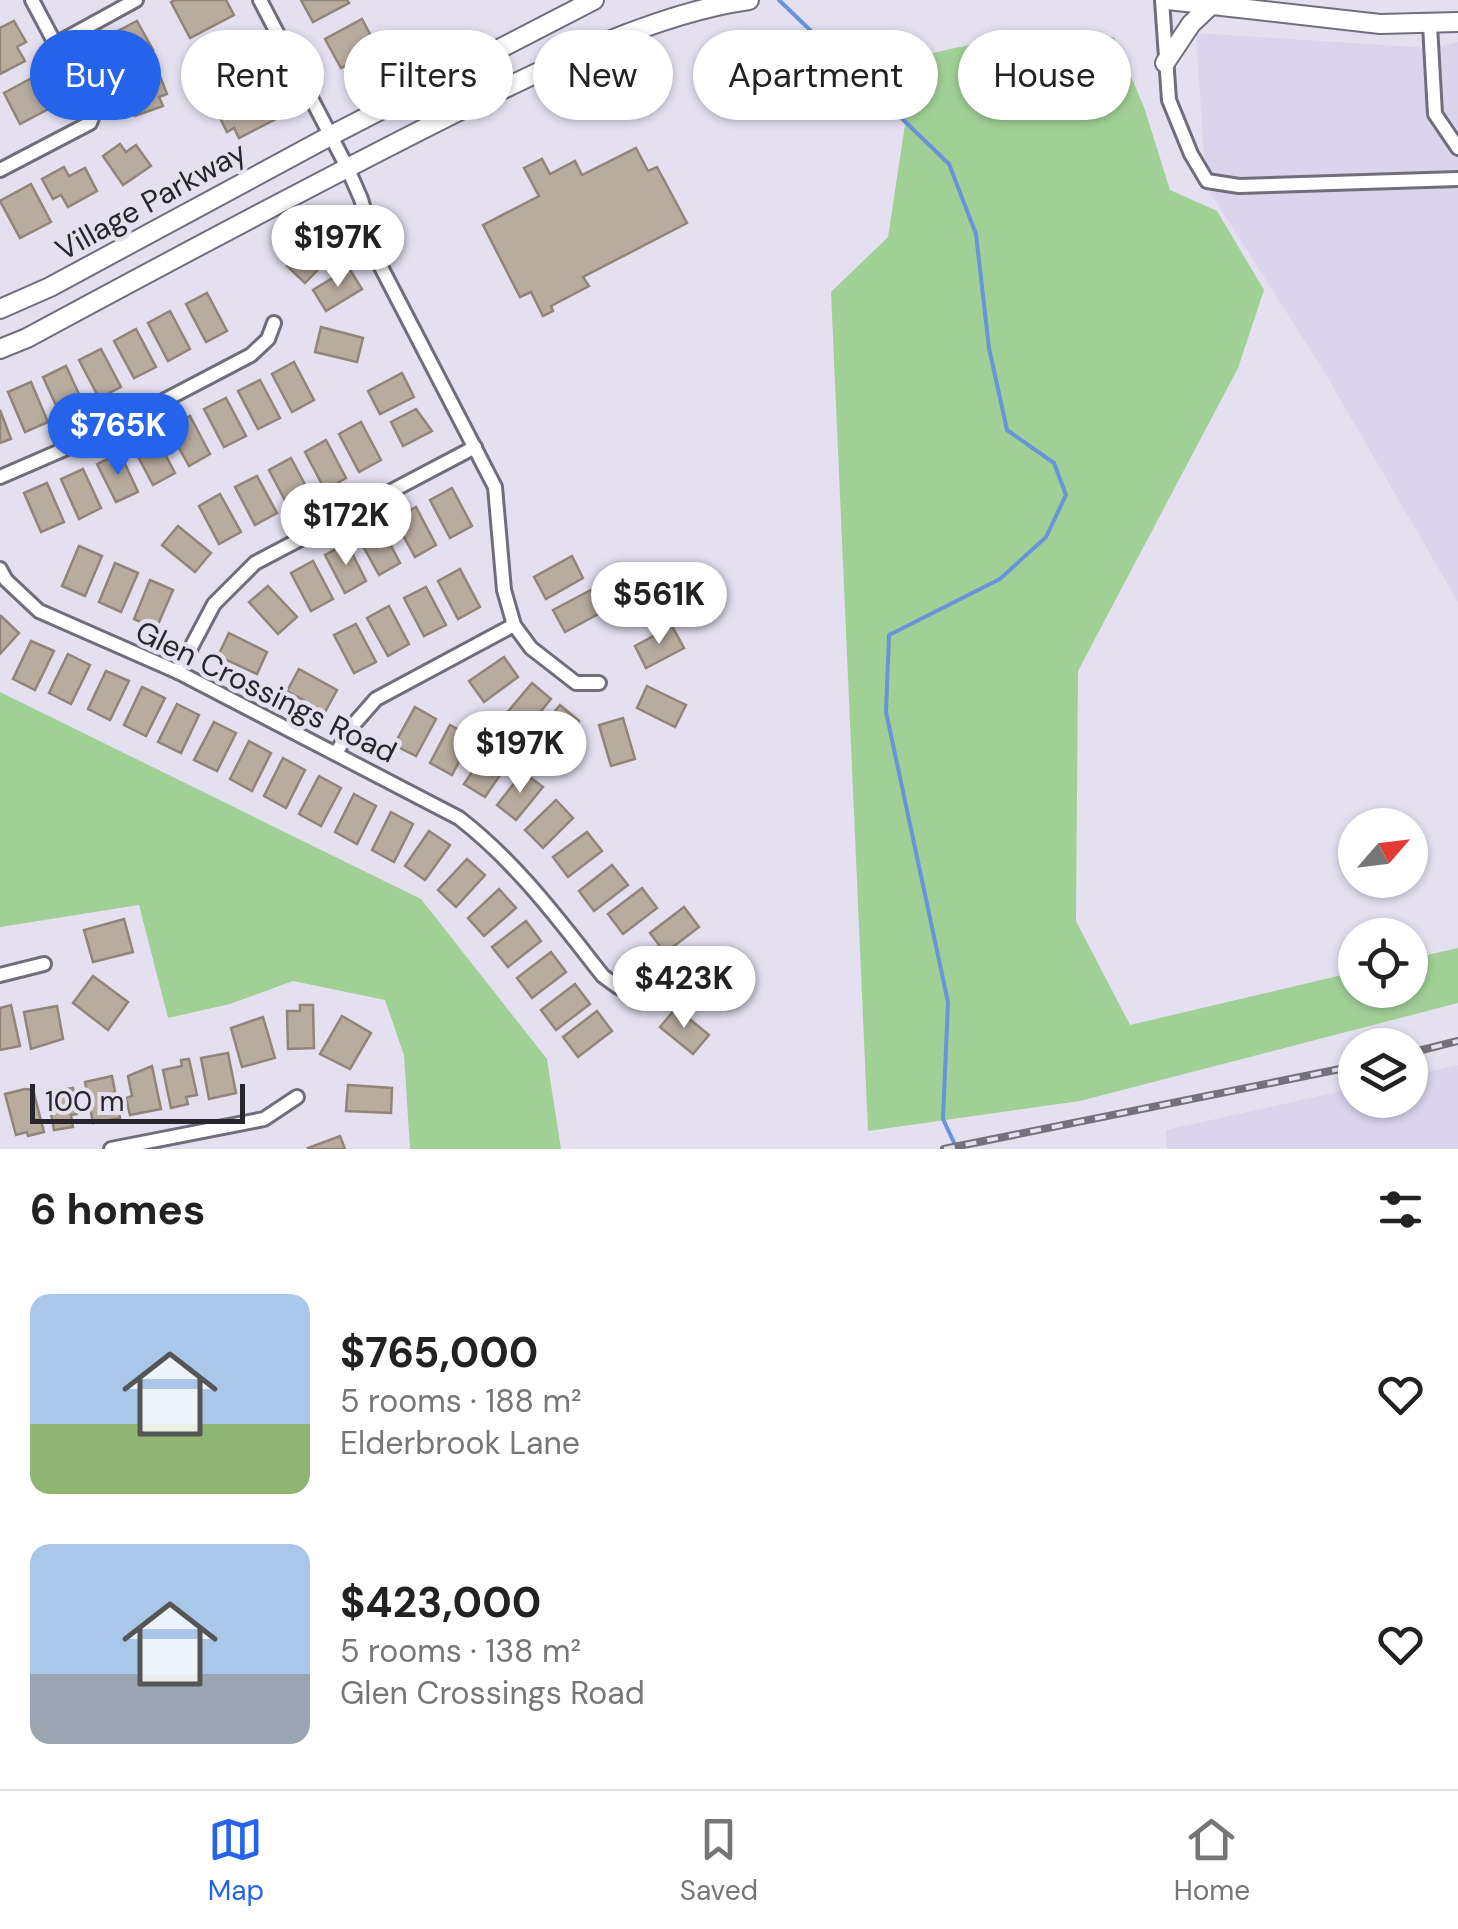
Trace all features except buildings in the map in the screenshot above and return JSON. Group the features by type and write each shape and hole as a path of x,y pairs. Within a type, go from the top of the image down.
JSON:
{"main road":[{"name":"Village Parkway","path":"0,309 50,287 594,0"},
{"name":"Village Parkway","path":"0,348 27,338 347,167 528,76 595,47 728,3 748,0"},
{"path":"1165,0 1380,24 1458,22"},
{"path":"1165,64 1191,24 1212,5"}],"street":[{"path":"32,0 48,30"},
{"path":"81,30 136,0"},
{"path":"260,0 347,167 361,199 380,265 498,497 504,590 514,625 531,648 576,684 599,683"},
{"path":"1165,0 1168,100 1190,154 1207,181 1240,186 1458,179"},
{"path":"1430,25 1435,114 1458,148"},
{"path":"0,170 92,120"},
{"path":"0,477 104,432 251,355 268,339 274,322"},
{"path":"178,672 214,604 254,563 475,447"},
{"name":"Glen Crossings Road","path":"0,569 39,612 178,672 444,810 491,844 530,882 603,976 618,988 632,991"},
{"path":"336,753 354,724 376,700 514,625"},
{"path":"0,974 44,964"},
{"path":"111,1149 264,1119 298,1097"}],"shaded area":[{"path":"1196,33 1429,48 1458,42 1458,602 1322,368 1206,186"},
{"path":"1458,1065 1458,1149 1167,1149 1166,1130 1338,1092 1338,1118 1428,1118 1428,1072"}],"green space":[{"path":"958,47 958,120 1131,120 1131,77 1170,190 1217,211 1264,290 1238,368 1078,671 1076,921 1130,1025 1338,976 1338,1008 1428,1008 1428,955 1458,948 1458,1003 1362,1028 1338,1028 1338,1034 1080,1101 868,1131 831,292 888,237 906,120 938,120 939,52"},
{"path":"0,692 421,899 547,1059 561,1149 410,1149 404,1055 385,1000 293,981 230,1004 168,1018 139,905 0,927"}],"waterway":[{"path":"779,0 949,164 976,234 989,348 1007,430 1054,463 1066,495 1046,537 1000,579 889,635 886,712 948,1002 943,1119 957,1149"}],"railway":[{"path":"1428,1048 1458,1041"},
{"path":"944,1149 1338,1069"}]}
